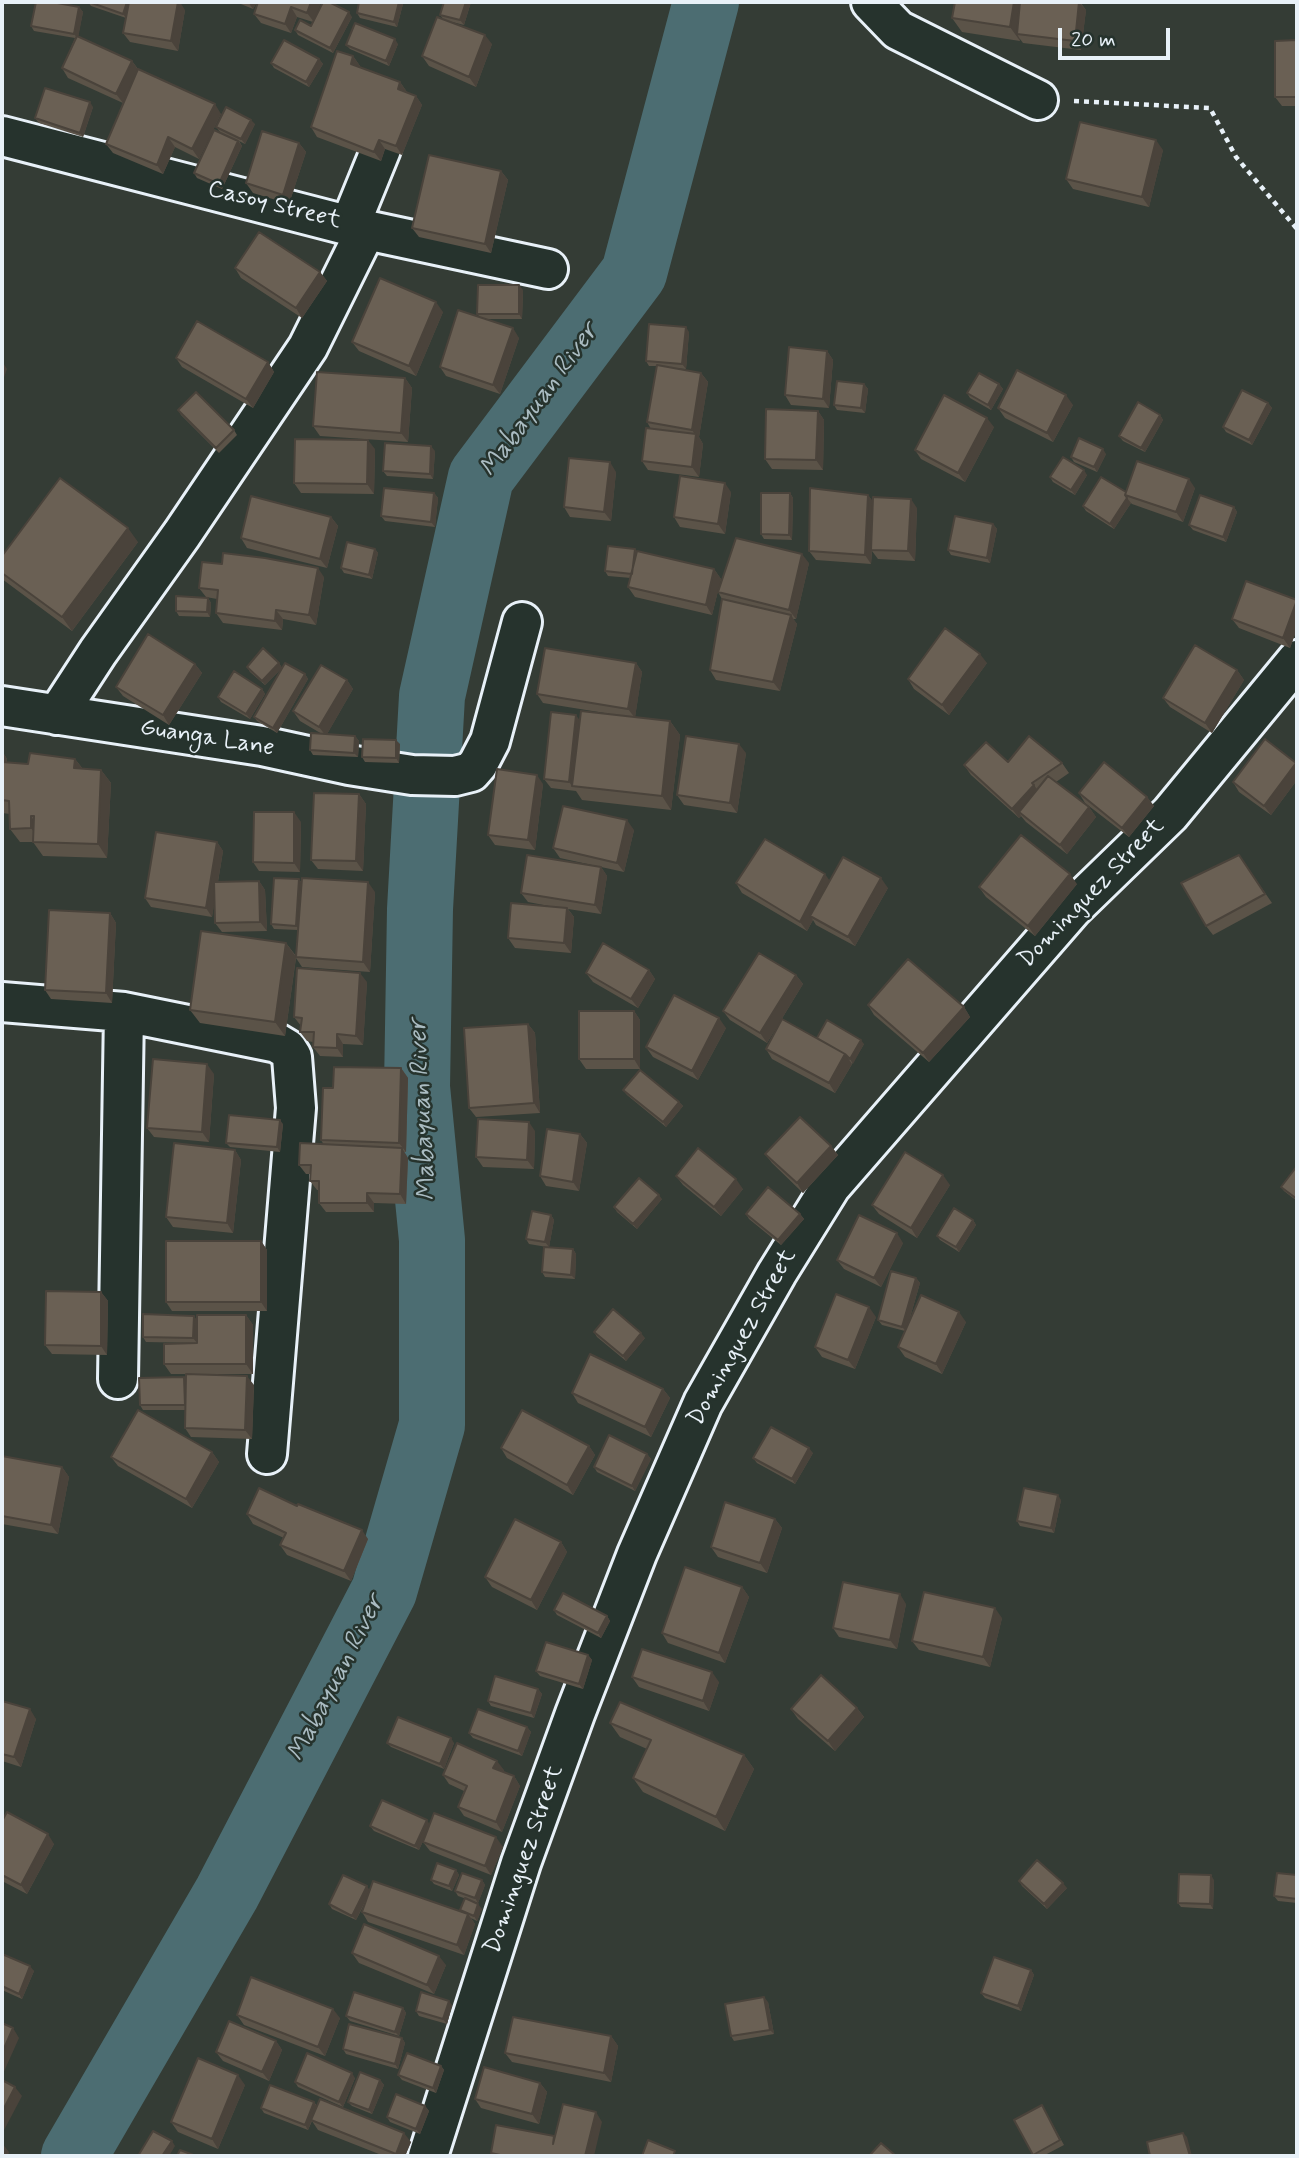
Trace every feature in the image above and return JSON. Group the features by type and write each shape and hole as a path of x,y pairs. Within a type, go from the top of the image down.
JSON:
{"street":[{"path":"871,2 898,30 1038,100"},
{"name":"Casoy Street","path":"2,136 358,228 548,269"},
{"path":"57,715 308,347 358,228 380,149"},
{"name":"Guanga Lane","path":"2,706 262,746 349,765 412,775 455,776 471,772 490,741 522,622"},
{"name":"Dominguez Street","path":"428,2156 521,1863 637,1554 703,1403 771,1283 831,1186 1072,909 1170,814 1297,660"},
{"path":"2,1002 124,1012 277,1043 287,1049 292,1058 296,1108 267,1454"},
{"path":"118,1379 124,1012"}],"path":[{"path":"1038,100 1210,108 1236,157 1297,229"}],"building":[{"path":"36,2 79,7 74,34 31,26"},
{"path":"89,2 127,2 123,14"},
{"path":"129,2 178,2 171,41 123,33"},
{"path":"258,2 311,2 307,13 291,7 285,24 254,14"},
{"path":"323,2 329,2 349,12 330,48 295,30 300,20 311,26"},
{"path":"359,2 399,2 394,22 357,13"},
{"path":"444,2 466,2 460,20 440,15"},
{"path":"955,2 1014,2 1010,27 952,18"},
{"path":"1020,2 1079,2 1075,41 1017,34"},
{"path":"437,17 485,35 469,77 422,56"},
{"path":"355,23 395,39 386,61 346,45"},
{"path":"77,36 132,61 116,94 62,68"},
{"path":"284,40 319,59 306,82 271,63"},
{"path":"1297,40 1297,97 1275,97 1275,41"},
{"path":"337,51 353,56 351,64 400,82 398,89 416,96 396,146 379,140 374,152 311,127"},
{"path":"138,69 215,104 192,149 168,137 157,165 106,144"},
{"path":"45,88 90,102 80,133 35,118"},
{"path":"226,107 251,120 241,139 216,127"},
{"path":"1080,122 1156,140 1142,197 1066,179"},
{"path":"214,130 238,141 219,184 194,173"},
{"path":"262,131 299,143 283,195 246,183"},
{"path":"429,155 501,171 485,244 412,228"},
{"path":"259,232 320,272 296,308 235,268"},
{"path":"380,278 436,302 409,366 352,342"},
{"path":"478,285 519,285 519,314 477,314"},
{"path":"458,310 513,328 493,385 440,367"},
{"path":"197,321 268,362 246,399 176,358"},
{"path":"649,324 686,327 682,364 646,361"},
{"path":"789,347 827,351 823,399 785,395"},
{"path":"657,365 701,373 692,430 647,422"},
{"path":"1017,370 1066,395 1047,433 998,408"},
{"path":"317,372 405,378 401,433 313,426"},
{"path":"979,373 999,384 988,405 967,393"},
{"path":"837,381 864,384 861,408 834,405"},
{"path":"1242,390 1268,403 1249,440 1223,427"},
{"path":"196,392 234,430 216,448 178,410"},
{"path":"944,395 987,418 958,473 915,450"},
{"path":"1138,402 1160,415 1141,448 1119,436"},
{"path":"766,409 818,411 816,460 765,459"},
{"path":"646,428 696,434 692,467 642,461"},
{"path":"1079,438 1103,449 1094,467 1071,457"},
{"path":"295,439 368,440 367,484 294,483"},
{"path":"385,443 431,446 430,474 383,471"},
{"path":"1063,457 1084,470 1071,490 1050,477"},
{"path":"569,458 610,462 604,512 564,507"},
{"path":"1137,461 1189,479 1176,512 1125,495"},
{"path":"680,476 725,483 718,524 674,517"},
{"path":"1101,477 1126,492 1127,498 1110,524 1083,506"},
{"path":"60,478 128,528 62,617 2,573 2,556"},
{"path":"384,488 434,493 431,522 381,516"},
{"path":"810,488 868,495 865,555 809,551"},
{"path":"761,493 790,493 789,535 761,534"},
{"path":"1200,495 1234,507 1223,537 1189,525"},
{"path":"251,496 331,517 320,559 241,538"},
{"path":"873,497 911,499 908,551 871,550"},
{"path":"955,516 993,524 987,558 948,550"},
{"path":"736,538 802,554 789,610 718,592"},
{"path":"347,542 375,549 369,575 341,568"},
{"path":"608,546 635,549 632,574 605,571"},
{"path":"637,551 714,569 706,605 628,587"},
{"path":"223,553 318,568 309,615 276,610 275,621 216,613 218,590 199,588 202,562 222,564"},
{"path":"1246,581 1297,600 1283,638 1232,619"},
{"path":"176,596 208,598 207,612 176,611"},
{"path":"722,599 791,615 773,682 710,670"},
{"path":"945,628 980,654 942,705 908,679"},
{"path":"148,634 195,664 163,715 116,687"},
{"path":"1195,645 1237,670 1205,723 1163,698"},
{"path":"263,648 279,663 262,681 247,667"},
{"path":"545,648 636,663 628,709 537,694"},
{"path":"285,663 305,674 273,728 254,717"},
{"path":"321,665 347,680 319,727 293,711"},
{"path":"234,671 262,689 246,714 218,697"},
{"path":"581,711 670,721 662,796 572,786"},
{"path":"551,712 576,715 569,782 544,779"},
{"path":"311,733 355,736 354,753 310,750"},
{"path":"686,736 739,744 730,803 677,795"},
{"path":"1029,736 1062,763 1032,783 1034,785 1012,809 964,765 986,742 1008,762"},
{"path":"363,739 396,740 396,758 362,757"},
{"path":"1265,739 1296,763 1264,806 1233,782"},
{"path":"30,753 75,759 74,768 101,770 98,844 33,842 34,816 31,816 31,828 10,829 9,801 2,800 2,762 28,764"},
{"path":"1104,762 1147,797 1122,828 1079,793"},
{"path":"497,769 537,775 528,840 488,835"},
{"path":"1048,776 1089,807 1060,845 1019,812"},
{"path":"314,793 359,794 356,861 311,860"},
{"path":"563,806 627,820 617,863 553,848"},
{"path":"254,812 294,812 294,863 253,862"},
{"path":"156,832 217,842 206,908 145,898"},
{"path":"1021,835 1070,874 1028,926 979,887"},
{"path":"765,839 825,874 800,922 736,883"},
{"path":"527,855 601,867 595,905 521,893"},
{"path":"1239,855 1265,894 1206,926 1181,883"},
{"path":"843,857 881,878 848,937 810,916"},
{"path":"274,878 299,879 296,926 271,924"},
{"path":"302,878 368,882 363,962 296,957"},
{"path":"259,881 260,922 215,923 214,882"},
{"path":"511,903 567,908 564,943 508,938"},
{"path":"49,910 110,913 106,993 45,990"},
{"path":"201,931 286,943 275,1022 190,1010"},
{"path":"603,943 649,970 631,999 586,973"},
{"path":"759,953 796,975 760,1033 723,1011"},
{"path":"908,959 964,1007 923,1053 868,1005"},
{"path":"297,968 360,973 356,1036 337,1034 337,1048 313,1047 314,1032 300,1032 302,1018 294,1017"},
{"path":"674,995 719,1018 692,1071 646,1047"},
{"path":"579,1011 634,1011 634,1059 579,1059"},
{"path":"782,1019 845,1054 829,1083 766,1049"},
{"path":"827,1020 861,1040 850,1059 817,1038"},
{"path":"528,1024 534,1103 469,1108 464,1028"},
{"path":"153,1059 207,1064 202,1132 147,1128"},
{"path":"334,1067 401,1068 399,1143 321,1140 323,1088 333,1088"},
{"path":"640,1070 679,1102 663,1122 623,1090"},
{"path":"229,1115 280,1120 277,1147 226,1143"},
{"path":"800,1117 831,1146 797,1183 765,1154"},
{"path":"478,1119 529,1122 527,1160 476,1157"},
{"path":"547,1129 580,1134 573,1182 540,1176"},
{"path":"174,1143 235,1150 227,1223 166,1217"},
{"path":"300,1143 402,1148 400,1194 367,1193 367,1203 319,1203 319,1181 310,1181 311,1165 299,1165"},
{"path":"698,1148 736,1179 714,1207 676,1176"},
{"path":"905,1152 943,1175 911,1228 872,1205"},
{"path":"1297,1166 1297,1199 1281,1187"},
{"path":"639,1178 659,1195 633,1224 614,1207"},
{"path":"768,1187 800,1214 778,1240 746,1214"},
{"path":"954,1208 973,1220 956,1247 937,1236"},
{"path":"532,1211 551,1215 545,1242 526,1239"},
{"path":"859,1215 897,1233 874,1278 837,1260"},
{"path":"166,1241 261,1241 261,1302 166,1302"},
{"path":"544,1247 573,1249 571,1275 542,1272"},
{"path":"891,1271 916,1278 902,1327 878,1320"},
{"path":"46,1291 101,1292 101,1346 45,1345"},
{"path":"836,1294 869,1307 848,1360 815,1347"},
{"path":"921,1295 959,1312 936,1364 898,1347"},
{"path":"613,1309 641,1333 623,1356 594,1332"},
{"path":"143,1314 194,1316 193,1338 143,1337"},
{"path":"197,1315 246,1315 246,1364 164,1364 164,1344 197,1343"},
{"path":"590,1354 663,1389 645,1427 572,1393"},
{"path":"186,1374 247,1376 245,1430 185,1428"},
{"path":"184,1377 185,1405 140,1405 139,1378"},
{"path":"138,1410 212,1452 186,1499 111,1457"},
{"path":"522,1410 589,1446 567,1485 501,1448"},
{"path":"771,1427 809,1448 792,1479 753,1458"},
{"path":"609,1435 647,1454 632,1486 594,1467"},
{"path":"2,1456 62,1467 51,1525 2,1516"},
{"path":"259,1488 297,1506 298,1504 362,1530 344,1571 280,1545 286,1533 247,1514"},
{"path":"1024,1488 1058,1495 1051,1528 1017,1521"},
{"path":"725,1502 775,1519 760,1563 711,1547"},
{"path":"515,1519 561,1542 531,1600 485,1577"},
{"path":"685,1567 742,1587 719,1653 662,1633"},
{"path":"843,1582 900,1594 890,1640 833,1628"},
{"path":"924,1592 995,1608 983,1657 912,1641"},
{"path":"563,1593 607,1616 598,1633 554,1610"},
{"path":"546,1642 588,1655 579,1684 536,1671"},
{"path":"642,1649 712,1672 703,1701 632,1677"},
{"path":"821,1675 857,1708 828,1741 791,1709"},
{"path":"495,1676 538,1689 531,1713 488,1701"},
{"path":"2,1701 30,1709 14,1757 2,1754"},
{"path":"620,1702 744,1755 716,1817 633,1778 651,1740 610,1723"},
{"path":"478,1709 527,1727 518,1751 469,1733"},
{"path":"398,1717 451,1738 440,1764 387,1743"},
{"path":"457,1743 497,1761 493,1768 514,1776 496,1822 458,1807 467,1786 443,1775"},
{"path":"382,1800 427,1820 415,1846 370,1826"},
{"path":"7,1812 48,1834 21,1885 2,1875 2,1821"},
{"path":"434,1813 496,1837 485,1866 423,1842"},
{"path":"1037,1860 1063,1883 1044,1904 1019,1881"},
{"path":"437,1863 456,1870 449,1886 431,1880"},
{"path":"462,1873 482,1880 475,1898 455,1891"},
{"path":"1277,1873 1297,1875 1297,1899 1274,1896"},
{"path":"1179,1874 1211,1875 1210,1904 1178,1903"},
{"path":"343,1875 367,1886 352,1916 329,1904"},
{"path":"373,1881 468,1914 457,1945 362,1912"},
{"path":"465,1898 478,1904 474,1916 460,1910"},
{"path":"364,1924 439,1956 427,1985 352,1953"},
{"path":"2,1954 30,1966 19,1994 2,1986"},
{"path":"994,1957 1031,1970 1018,2006 981,1993"},
{"path":"251,1977 333,2009 318,2047 237,2015"},
{"path":"354,1992 403,2008 395,2032 346,2016"},
{"path":"421,1992 449,2001 443,2019 416,2011"},
{"path":"764,1997 770,2030 731,2036 725,2004"},
{"path":"513,2017 611,2036 604,2073 505,2053"},
{"path":"229,2021 276,2041 262,2072 216,2052"},
{"path":"2,2023 13,2028 2,2053"},
{"path":"349,2024 402,2038 395,2064 343,2049"},
{"path":"307,2053 352,2073 339,2102 295,2082"},
{"path":"407,2053 441,2066 433,2088 398,2075"},
{"path":"198,2058 238,2075 212,2139 171,2122"},
{"path":"484,2067 540,2083 532,2114 475,2099"},
{"path":"360,2072 380,2080 369,2110 348,2102"},
{"path":"2,2080 15,2087 2,2112"},
{"path":"270,2085 314,2102 305,2125 261,2108"},
{"path":"396,2094 425,2106 416,2129 387,2117"},
{"path":"320,2099 404,2133 396,2154 311,2120"},
{"path":"563,2104 596,2112 585,2156 505,2156 491,2153 496,2125 554,2136 553,2144"},
{"path":"1042,2105 1060,2140 1033,2155 1014,2120"},
{"path":"153,2131 172,2141 162,2156 138,2156"},
{"path":"1183,2133 1190,2156 1150,2156 1147,2142"},
{"path":"648,2140 675,2151 673,2156 642,2156"},
{"path":"881,2143 896,2156 869,2156"},
{"path":"180,2150 196,2156 177,2156"}],"waterway":[{"name":"Mabayuan River","path":"74,2156 227,1893 384,1591 432,1425 432,1240 417,1087 420,909 432,696 481,477 634,273 706,2"}]}
